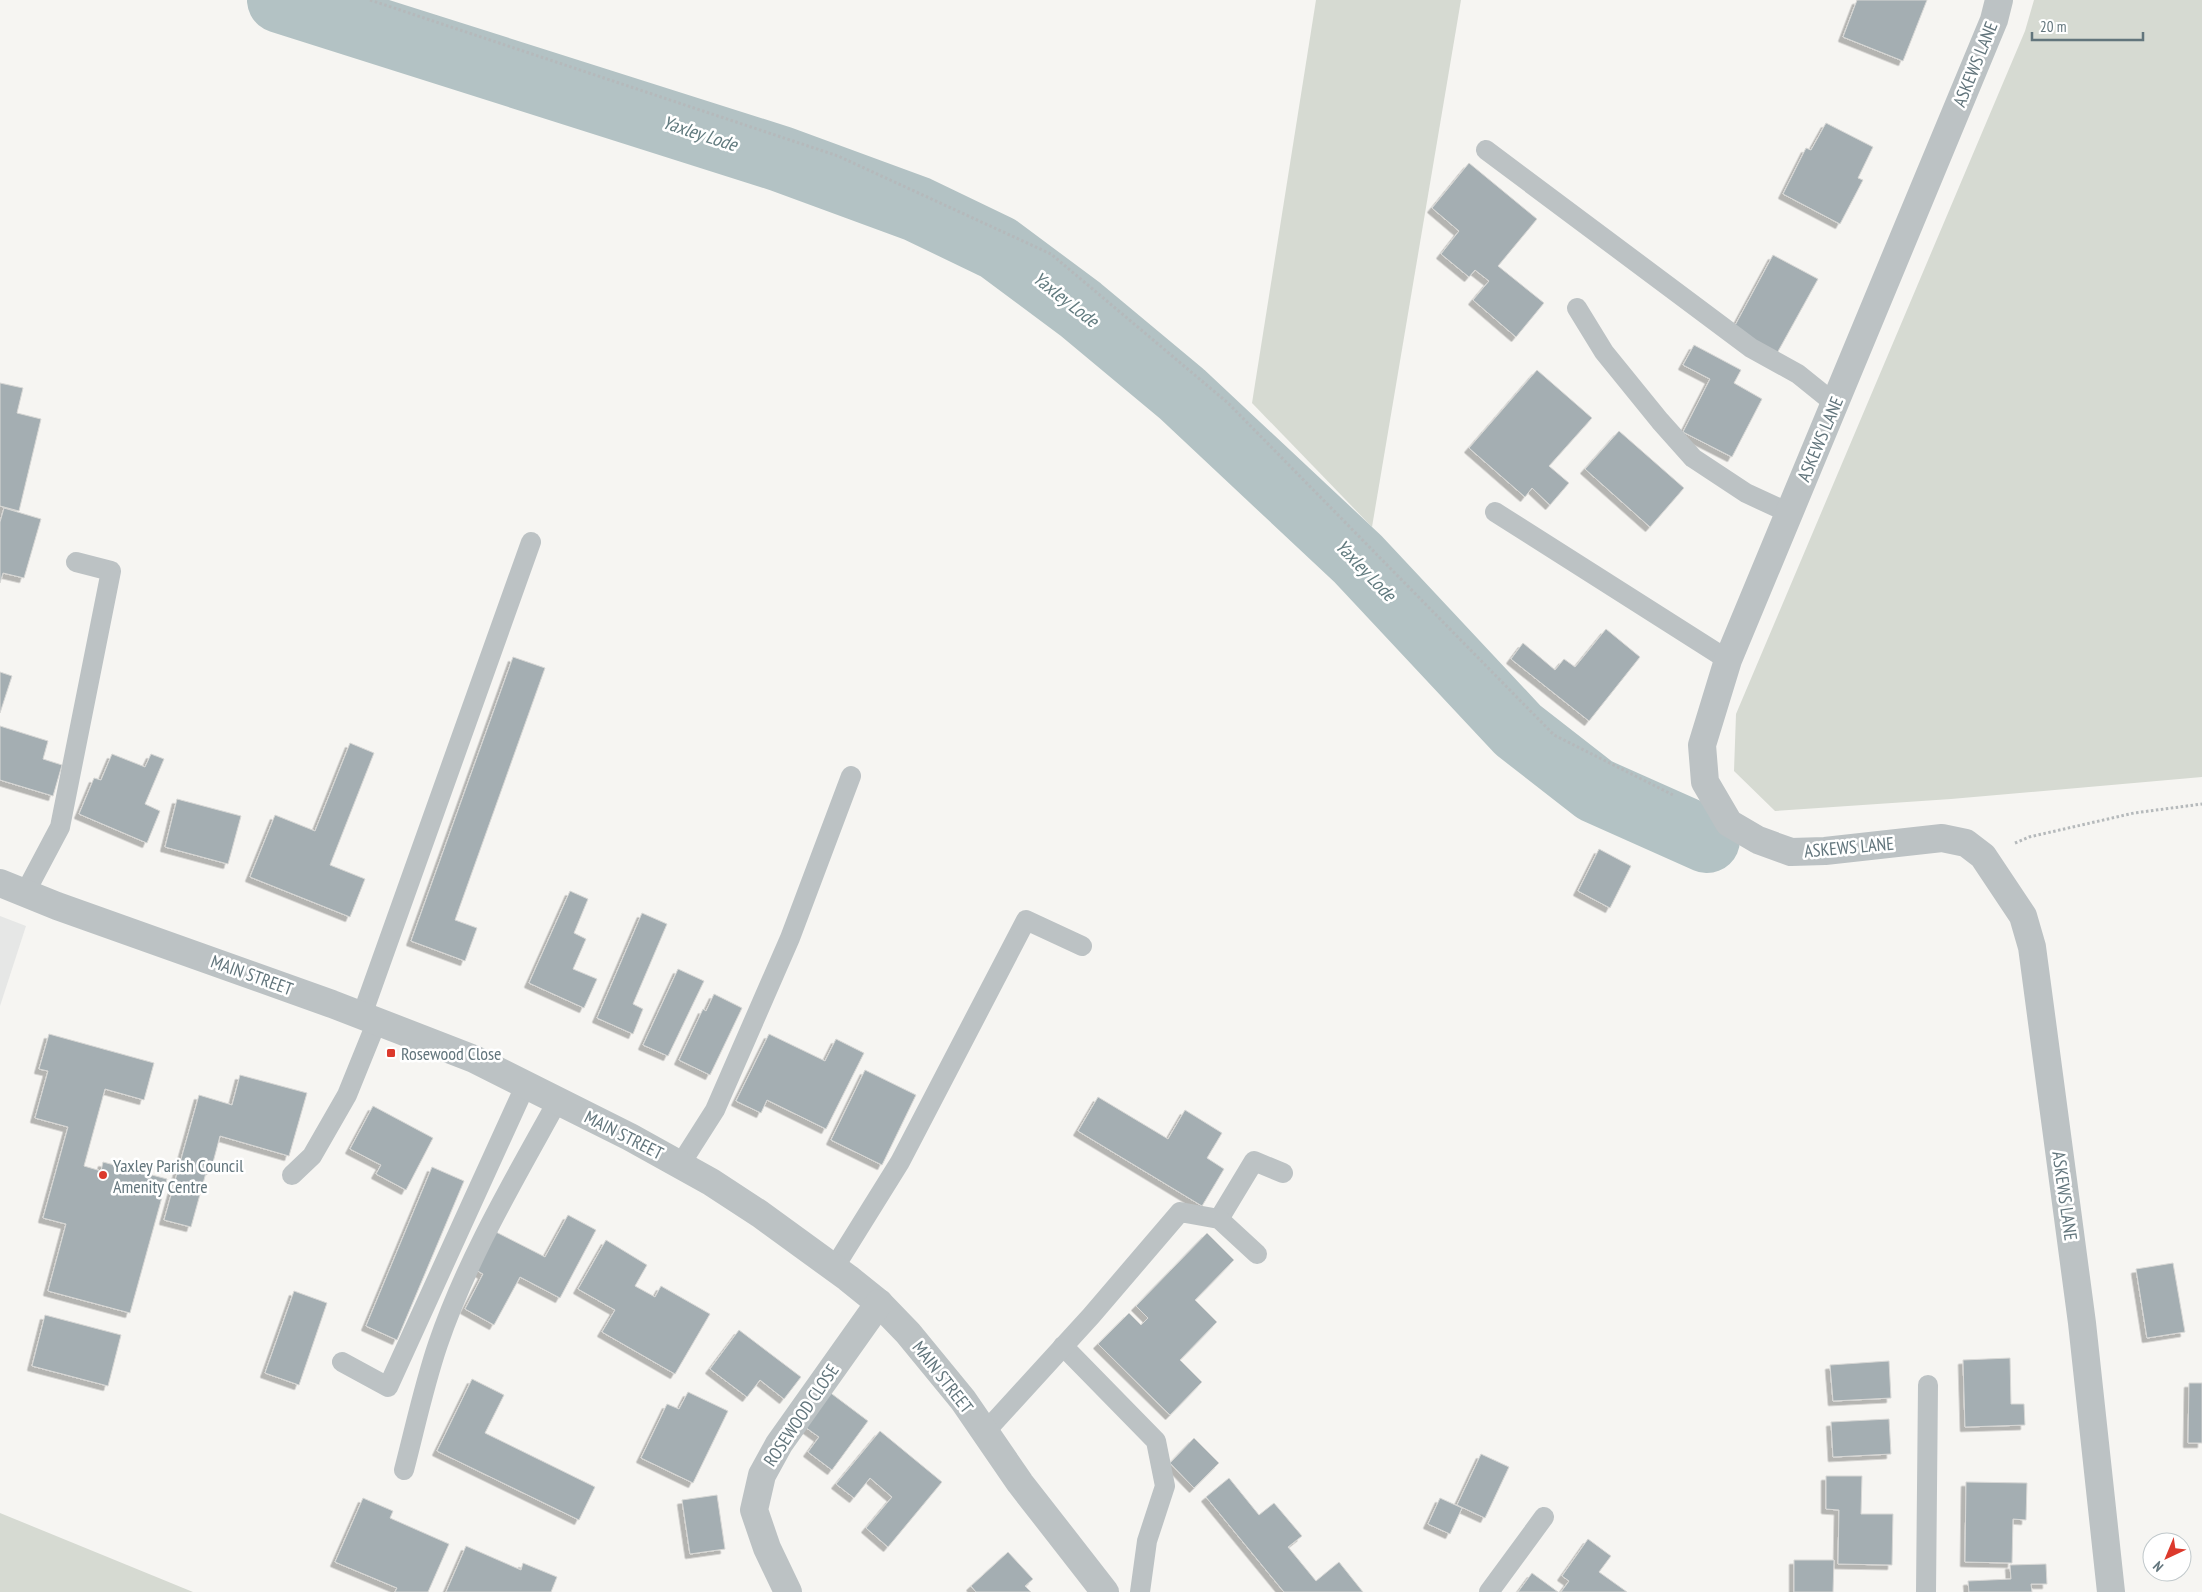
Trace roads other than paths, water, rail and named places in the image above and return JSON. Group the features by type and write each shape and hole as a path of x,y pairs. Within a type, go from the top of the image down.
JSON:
{"street":[{"name":"ASKEWS LANE","path":"1999,0 1994,20 1728,660 1702,745 1705,782 1729,823 1758,840 1791,852 1825,851 1942,838 1966,843 1983,856 2022,916 2032,947 2082,1323 2111,1592"},
{"name":"MAIN STREET","path":"0,883 370,1018 474,1059 630,1137 711,1182 760,1214 834,1268 879,1304 934,1363 1020,1483 1105,1592"},
{"name":"ROSEWOOD CLOSE","path":"788,1592 767,1548 754,1510 762,1475 779,1444 879,1304"}],"lane":[{"path":"1486,150 1751,348 1798,374 1834,403"},
{"path":"1577,308 1604,352 1692,458 1746,493 1788,513"},
{"path":"1495,512 1728,660"},
{"path":"292,1175 312,1156 347,1095 370,1018 531,542"},
{"path":"25,893 60,827 111,571 76,562"},
{"path":"680,1165 719,1101 790,938 852,776"},
{"path":"834,1268 900,1162 1026,920 1082,946"},
{"path":"342,1362 388,1387 526,1084"},
{"path":"404,1470 422,1397 446,1322 470,1266 499,1207 557,1102"},
{"path":"1219,1219 1254,1162 1283,1173"},
{"path":"985,1432 1180,1212 1219,1219 1257,1254"},
{"path":"1063,1346 1156,1442 1165,1486 1147,1540 1140,1592"},
{"path":"1926,1592 1928,1385"},
{"path":"1489,1592 1544,1517"}],"waterway":[{"name":"Yaxley Lode","path":"280,0 781,159 917,209 998,248 1080,309 1182,394 1358,559 1518,730 1595,790 1707,840"}],"place":[{"name":"Rosewood Close","path":"391,1053"},
{"name":"Yaxley Parish Council Amenity Centre","path":"103,1175"}]}
